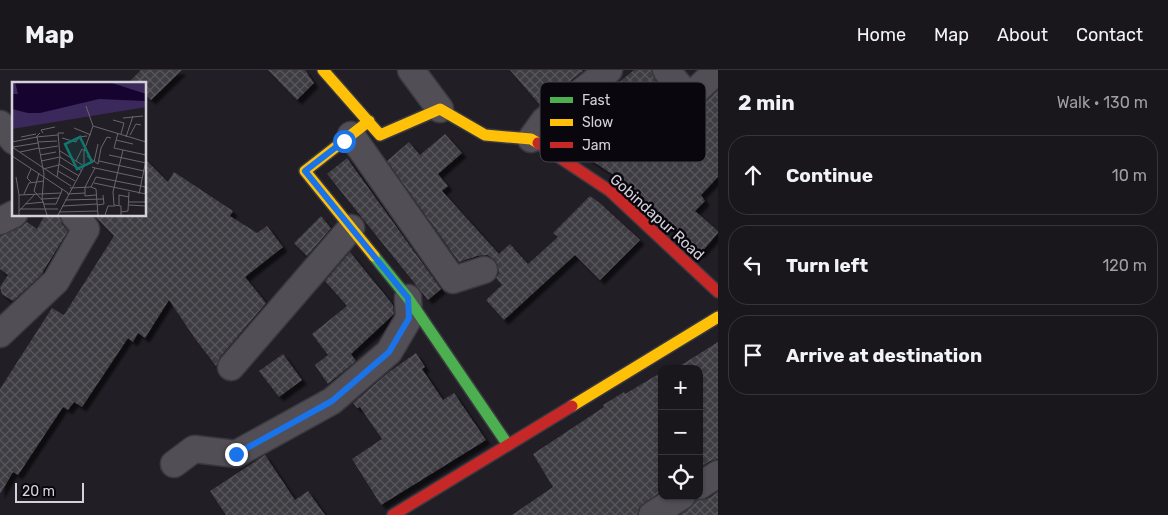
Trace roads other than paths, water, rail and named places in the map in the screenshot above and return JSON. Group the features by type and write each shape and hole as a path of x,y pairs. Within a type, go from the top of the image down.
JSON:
{"street":[{"path":"323,70 453,280 484,270"},
{"path":"360,128 380,134 440,109 411,70"},
{"path":"666,70 677,82"},
{"path":"705,82 718,70"},
{"path":"590,82 600,73"},
{"name":"Gobindapur Road","path":"440,109 485,135 531,139 540,145"},
{"path":"0,124 12,139"},
{"path":"531,139 540,127"},
{"path":"360,128 305,171 408,298 508,445"},
{"name":"Gobindapur Road","path":"566,162 610,191 718,292"},
{"path":"0,221 12,215"},
{"path":"0,334 56,281 86,229 75,216"},
{"path":"230,367 351,228"},
{"path":"174,464 194,449 236,454 332,401 389,352 409,318 408,298"},
{"path":"393,515 718,317"},
{"path":"703,483 718,474"},
{"path":"652,515 676,500"}]}
